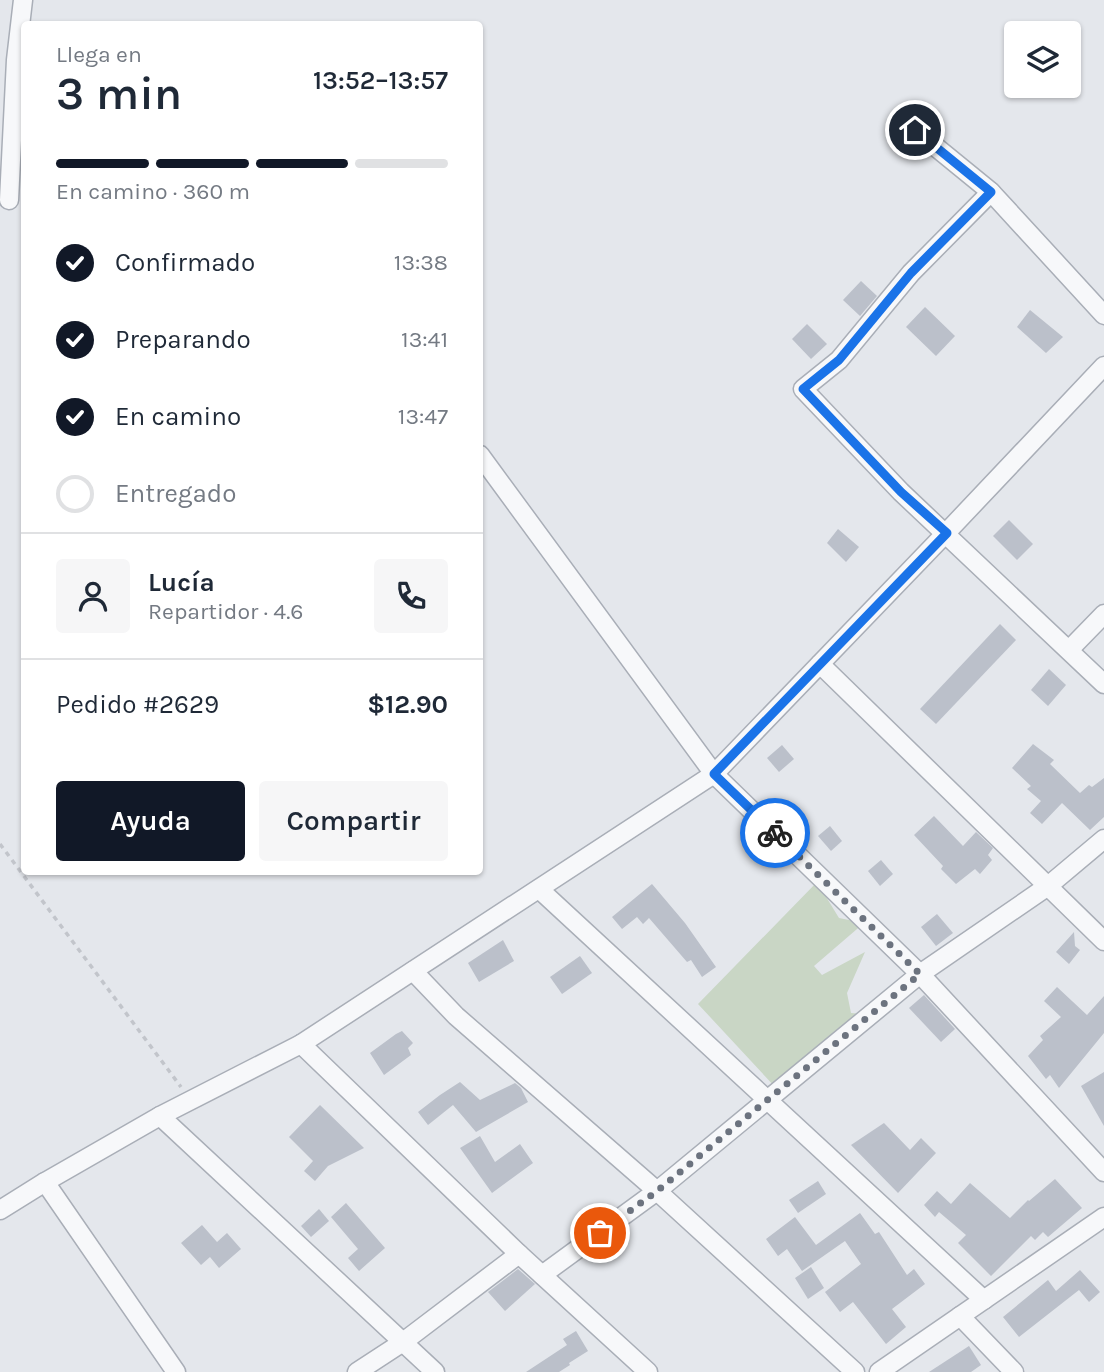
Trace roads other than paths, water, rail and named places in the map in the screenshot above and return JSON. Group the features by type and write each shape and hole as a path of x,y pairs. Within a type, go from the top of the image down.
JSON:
{"street":[{"path":"4,203 6,105 23,0"},
{"path":"915,130 991,192 1104,316"},
{"path":"4,203 21,191"},
{"path":"991,192 911,273 839,360 803,389 901,492 1104,684"},
{"path":"0,1210 160,1116 301,1044 714,774 1104,366"},
{"path":"483,459 714,774 920,974 1104,1172"},
{"path":"1069,650 1104,614"},
{"path":"820,664 1104,941"},
{"path":"542,1275 657,1191 920,974 1048,886 1104,839"},
{"path":"539,889 984,1300"},
{"path":"413,971 456,1016 657,1191 855,1372"},
{"path":"301,1044 519,1254 648,1372"},
{"path":"160,1116 435,1372"},
{"path":"46,1182 176,1372"},
{"path":"879,1372 1104,1217"},
{"path":"357,1372 403,1342 519,1254"},
{"path":"960,1316 1014,1372"}]}
